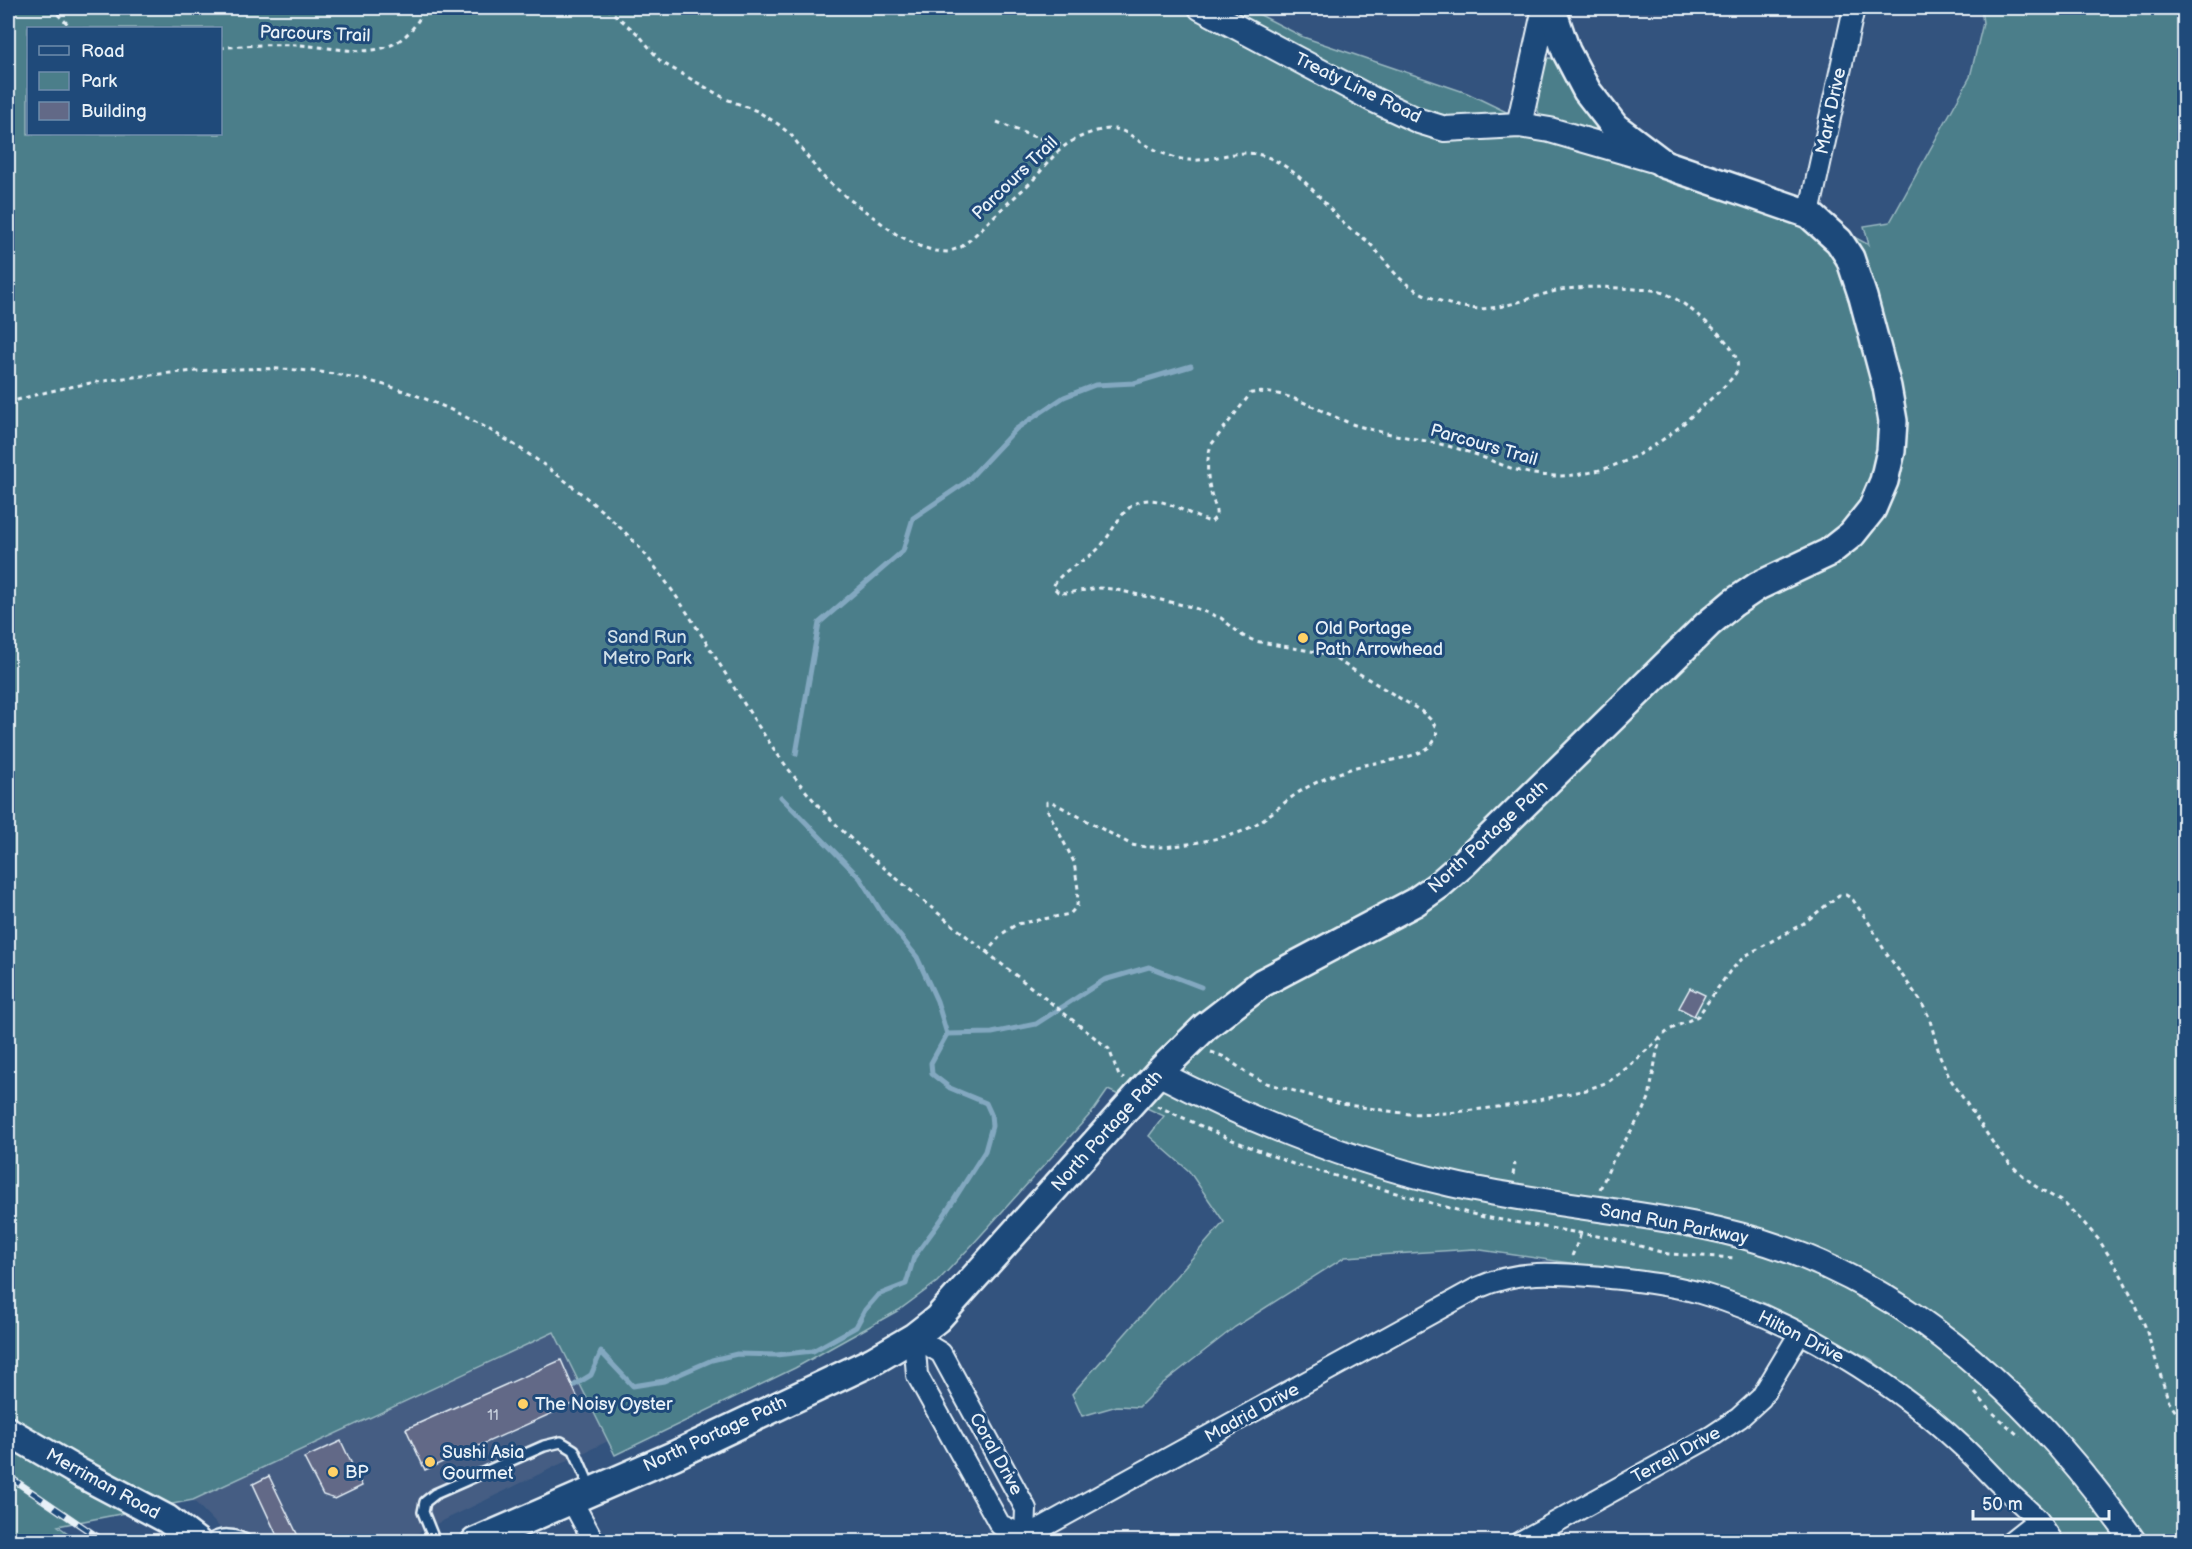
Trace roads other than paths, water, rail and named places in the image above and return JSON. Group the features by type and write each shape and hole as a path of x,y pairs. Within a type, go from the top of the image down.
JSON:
{"main road":[{"name":"North Portage Path","path":"475,1542 675,1455 873,1360 914,1337 937,1319 1158,1073 1205,1027 1263,983 1398,911 1439,885 1503,826 1708,624 1758,586 1828,553 1852,534 1872,509 1884,482 1892,451 1893,421 1887,387 1850,258 1839,242 1809,214 1664,164 1615,127 1587,91 1566,51 1554,16 1554,8"},
{"name":"Merriman Road","path":"8,1431 80,1473 168,1519 196,1542"}],"street":[{"name":"Treaty Line Road","path":"1201,8 1372,99 1444,129 1519,126 1550,130 1664,164"},
{"path":"1519,126 1545,8"},
{"name":"Mark Drive","path":"1809,214 1854,8"},
{"name":"Sand Run Parkway","path":"1158,1073 1255,1120 1382,1166 1452,1185 1718,1230 1761,1241 1801,1255 1840,1273 1878,1293 1926,1324 2004,1389 2085,1477 2134,1542"},
{"name":"Hilton Drive","path":"1487,1283 1516,1275 1549,1273 1671,1286 1741,1307 1800,1333 1855,1365 1925,1415 1969,1452 2038,1520 2053,1542"},
{"name":"Madrid Drive","path":"1020,1539 1487,1283"},
{"name":"Terrell Drive","path":"1520,1542 1739,1419 1761,1398 1800,1333"},
{"name":"Coral Drive","path":"914,1337 941,1353 1026,1509 1020,1539 1000,1525 917,1375 914,1337"},
{"path":"582,1496 594,1542"},
{"path":"2010,1542 2038,1520"}],"lane":[{"path":"435,1542 423,1512 425,1502 435,1494 544,1446 561,1443 574,1450 582,1496"},
{"path":"207,1542 209,1539 225,1534 236,1534 249,1542"}],"waterway":[{"path":"796,754 819,623 903,551 913,518 966,482 1016,429 1064,397 1095,385 1134,383 1191,366"},
{"path":"573,1386 591,1375 601,1352 633,1386 664,1381 712,1360 737,1354 776,1355 813,1351 856,1327 865,1310 878,1295 906,1284 914,1257 941,1220 985,1151 992,1126 991,1114 986,1103 950,1088 932,1074 931,1063 947,1034 937,1001 917,957 883,915 860,878 781,797"},
{"path":"947,1034 992,1033 1036,1024 1104,980 1149,967 1201,987"}],"railway":[{"path":"8,1476 105,1542"}],"place":[{"name":"Old Portage Path Arrowhead","path":"1303,638"},
{"name":"The Noisy Oyster","path":"523,1404"},
{"name":"Sushi Asia Gourmet","path":"430,1462"},
{"name":"BP","path":"333,1472"}],"park label":[{"name":"Sand Run Metro Park","path":"647,647"}]}
